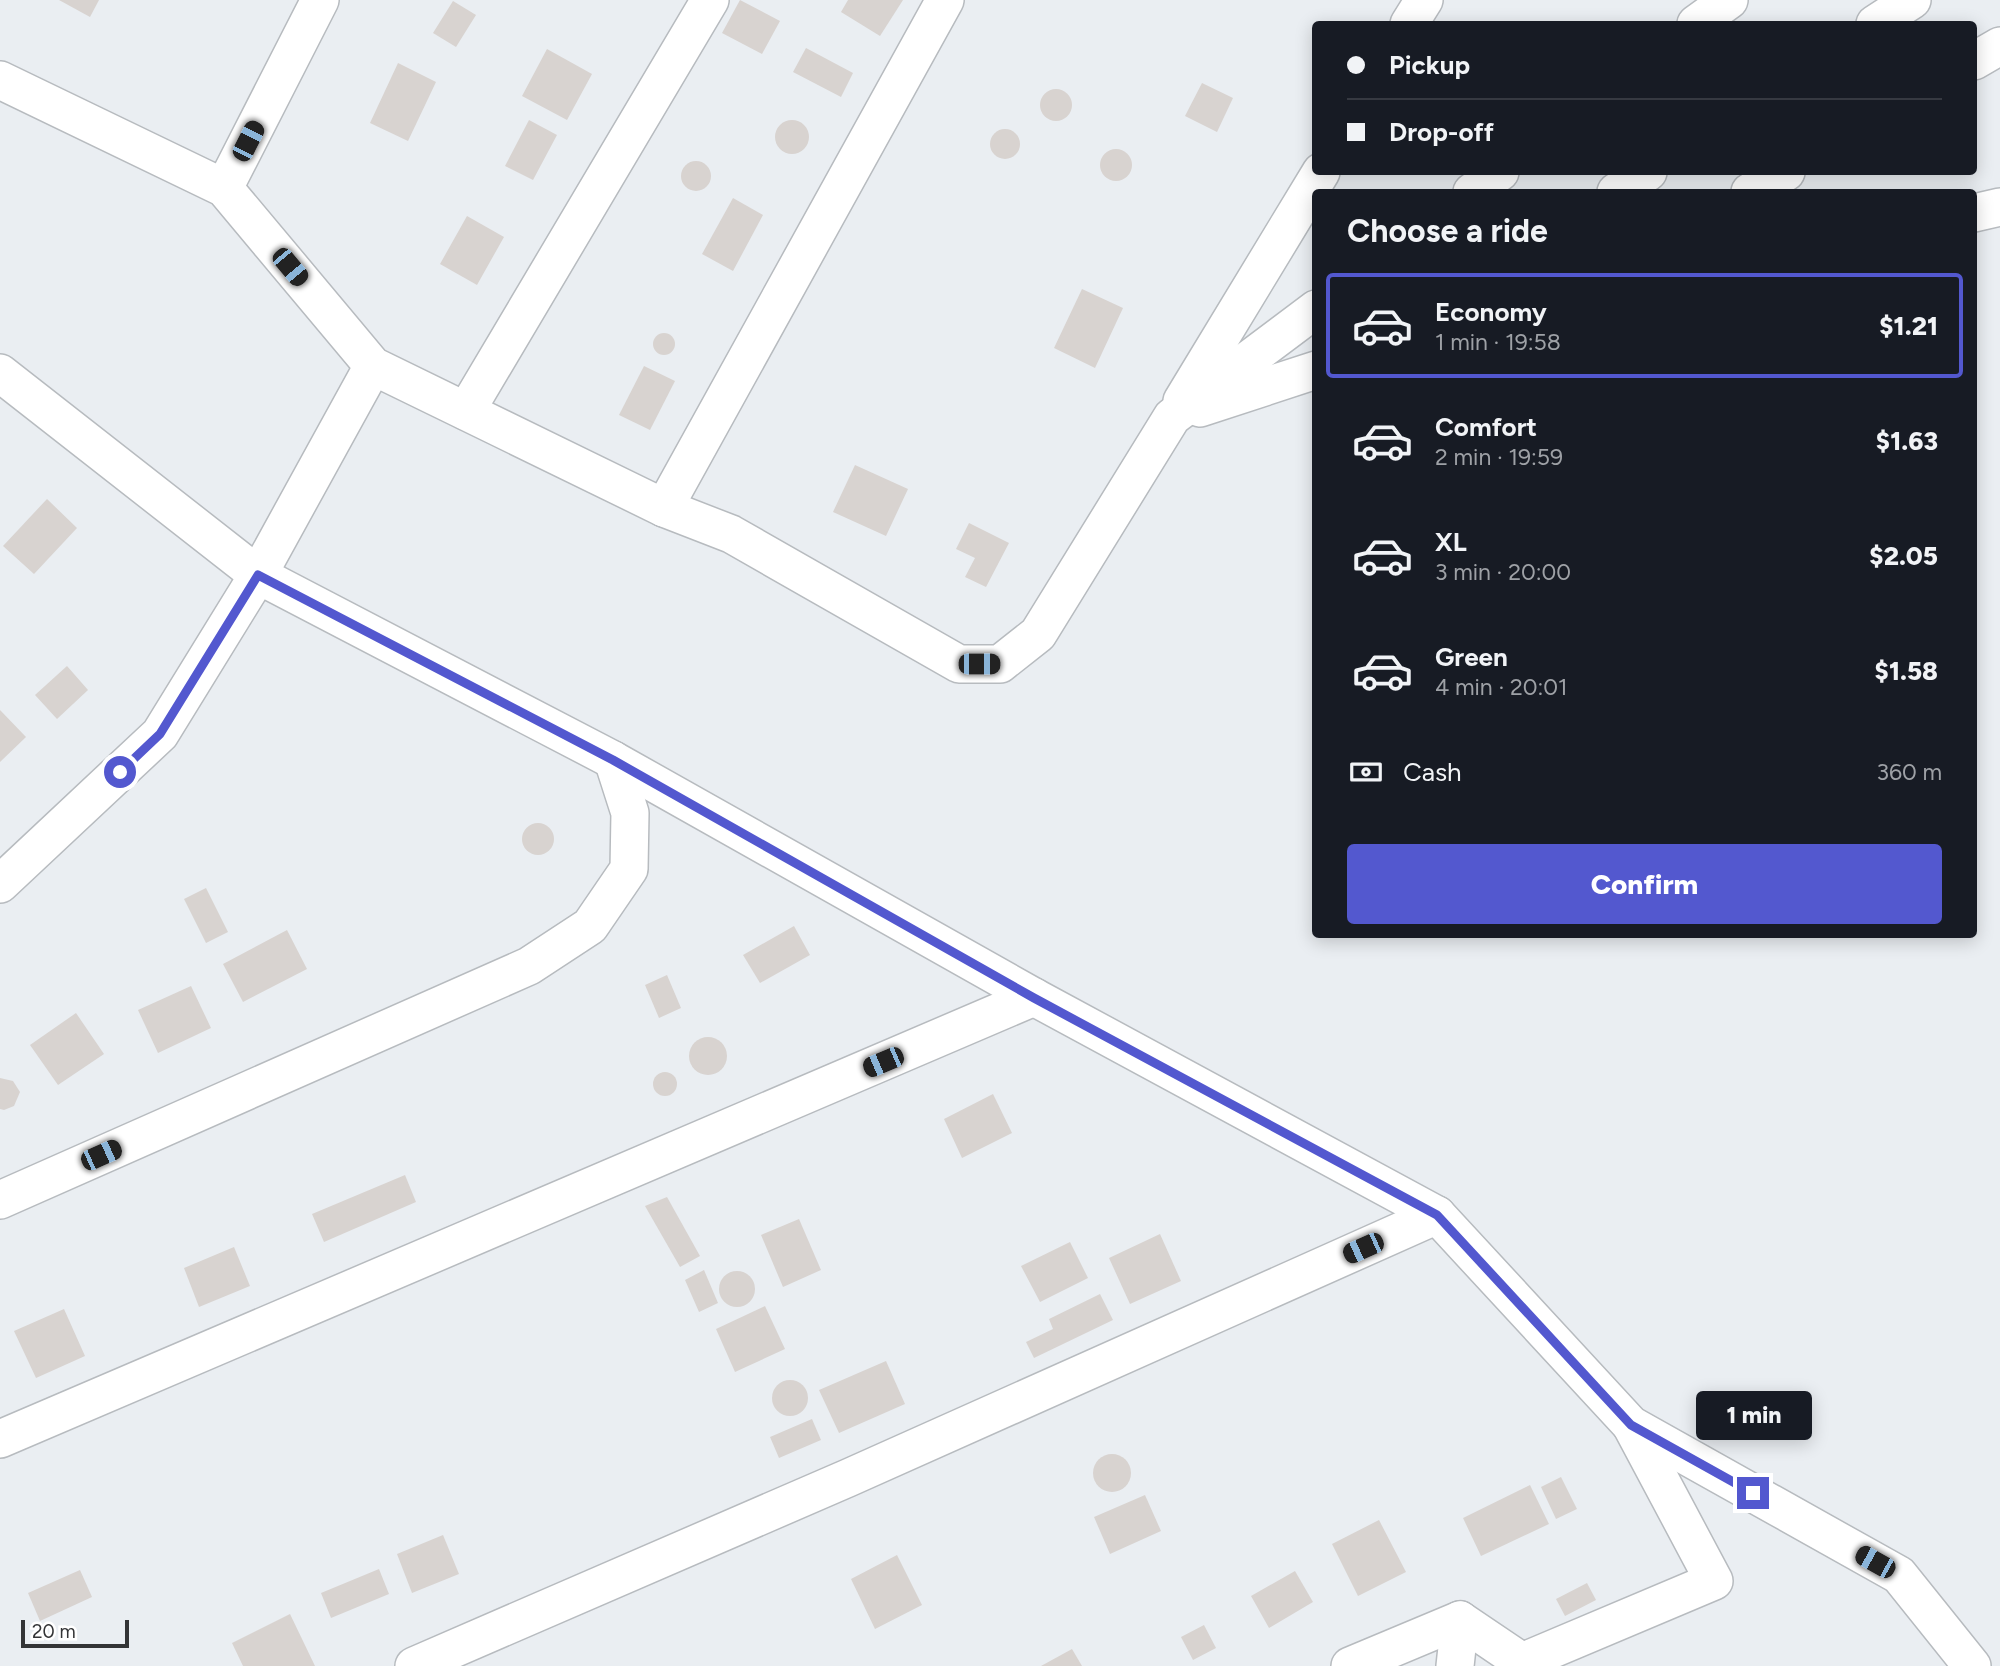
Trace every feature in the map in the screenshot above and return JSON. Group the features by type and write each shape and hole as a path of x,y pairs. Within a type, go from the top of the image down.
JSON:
{"street":[{"path":"225,188 320,0"},
{"path":"466,411 710,0"},
{"path":"664,508 945,0"},
{"path":"1411,21 1424,0"},
{"path":"1700,21 1729,0"},
{"path":"1880,21 1912,0"},
{"path":"1977,59 2000,46"},
{"path":"0,80 225,188 373,366 664,508 731,534 959,664 1000,664 1038,634 1319,175"},
{"path":"1476,189 1496,175"},
{"path":"1621,189 1643,175"},
{"path":"1755,189 1781,175"},
{"path":"1977,212 2000,207"},
{"path":"1172,417 1312,312"},
{"path":"0,884 160,734 258,575 373,366"},
{"path":"1172,417 1312,371"},
{"path":"0,373 258,575 613,760 1034,998 1437,1215 1631,1425 1714,1581 1522,1662 1460,1620"},
{"path":"0,1200 529,966 590,926 629,869 630,813 613,760"},
{"path":"0,1439 1034,998"},
{"path":"414,1666 848,1479 1437,1215"},
{"path":"1631,1425 1899,1576 1972,1666"},
{"path":"1350,1666 1460,1620"},
{"path":"1455,1666 1460,1620"}],"building":[{"path":"59,0 99,0 90,17"},
{"path":"740,0 780,21 762,54 722,33"},
{"path":"848,0 903,0 880,36 841,12"},
{"path":"453,1 476,15 456,47 433,33"},
{"path":"806,48 853,73 841,97 793,72"},
{"path":"547,49 592,74 567,120 522,96"},
{"path":"398,63 436,82 408,141 370,123"},
{"path":"1202,83 1233,98 1217,132 1185,116"},
{"path":"1056,89 1067,94 1072,105 1067,116 1056,121 1045,116 1040,105 1045,94"},
{"path":"529,120 557,135 533,180 505,166"},
{"path":"792,120 804,125 809,137 804,149 792,154 780,149 775,137 780,125"},
{"path":"1005,129 1016,133 1020,144 1016,155 1005,159 994,155 990,144 994,133"},
{"path":"1116,149 1128,153 1132,165 1128,177 1116,181 1104,177 1100,165 1104,153"},
{"path":"696,161 707,165 711,176 707,187 696,191 685,187 681,176 685,165"},
{"path":"733,198 763,215 733,271 702,254"},
{"path":"467,216 504,237 477,285 440,264"},
{"path":"1082,289 1123,308 1095,368 1054,348"},
{"path":"664,333 672,336 675,344 672,352 664,355 656,352 653,344 656,336"},
{"path":"644,366 675,381 650,430 619,415"},
{"path":"855,465 908,489 886,536 833,512"},
{"path":"47,499 77,528 34,574 3,546"},
{"path":"969,523 1009,543 986,587 965,577 975,558 956,549"},
{"path":"67,666 88,690 57,719 35,695"},
{"path":"0,710 26,737 0,762"},
{"path":"538,823 549,828 554,839 549,850 538,855 527,850 522,839 527,828"},
{"path":"206,888 228,932 206,943 184,899"},
{"path":"794,926 810,955 760,983 743,955"},
{"path":"287,930 307,969 243,1002 223,964"},
{"path":"667,975 681,1008 659,1018 645,985"},
{"path":"191,986 211,1028 158,1053 138,1010"},
{"path":"76,1013 104,1054 58,1085 30,1045"},
{"path":"708,1037 722,1042 727,1056 722,1070 708,1075 694,1070 689,1056 694,1042"},
{"path":"665,1072 673,1076 677,1084 673,1092 665,1096 657,1092 653,1084 657,1076"},
{"path":"0,1078 13,1081 20,1092 14,1106 4,1110 0,1109"},
{"path":"993,1094 1012,1133 962,1158 944,1119"},
{"path":"405,1175 416,1202 324,1242 312,1214"},
{"path":"667,1197 700,1256 680,1267 645,1206"},
{"path":"799,1219 821,1270 783,1287 761,1235"},
{"path":"1160,1234 1181,1281 1130,1304 1109,1258"},
{"path":"1070,1242 1088,1278 1040,1302 1021,1266"},
{"path":"234,1247 250,1286 199,1307 184,1268"},
{"path":"704,1270 718,1303 699,1312 685,1280"},
{"path":"737,1271 750,1276 755,1289 750,1302 737,1307 724,1302 719,1289 724,1276"},
{"path":"1100,1294 1113,1320 1034,1358 1026,1342 1053,1329 1049,1319"},
{"path":"765,1306 785,1349 735,1372 716,1329"},
{"path":"64,1309 85,1356 36,1378 14,1331"},
{"path":"886,1361 905,1404 839,1433 819,1390"},
{"path":"790,1380 803,1385 808,1398 803,1411 790,1416 777,1411 772,1398 777,1385"},
{"path":"812,1419 821,1440 779,1458 770,1437"},
{"path":"1112,1454 1126,1459 1131,1473 1126,1487 1112,1492 1098,1487 1093,1473 1098,1459"},
{"path":"1561,1477 1577,1509 1556,1519 1541,1487"},
{"path":"1530,1485 1549,1524 1481,1556 1463,1518"},
{"path":"1145,1495 1161,1531 1110,1554 1094,1517"},
{"path":"1379,1520 1406,1572 1358,1596 1332,1544"},
{"path":"443,1535 459,1574 412,1593 397,1554"},
{"path":"897,1555 922,1605 875,1629 851,1579"},
{"path":"379,1569 389,1594 331,1618 321,1593"},
{"path":"80,1570 92,1597 40,1621 28,1593"},
{"path":"1295,1571 1313,1602 1269,1628 1251,1596"},
{"path":"1587,1583 1596,1600 1565,1616 1556,1599"},
{"path":"290,1614 315,1666 243,1666 232,1643"},
{"path":"1204,1625 1216,1648 1193,1660 1181,1637"},
{"path":"1072,1649 1082,1666 1041,1666"}],"route":[{"path":"120,772 160,734 258,575 613,760 1034,998 1437,1215 1631,1425 1753,1493"}]}
